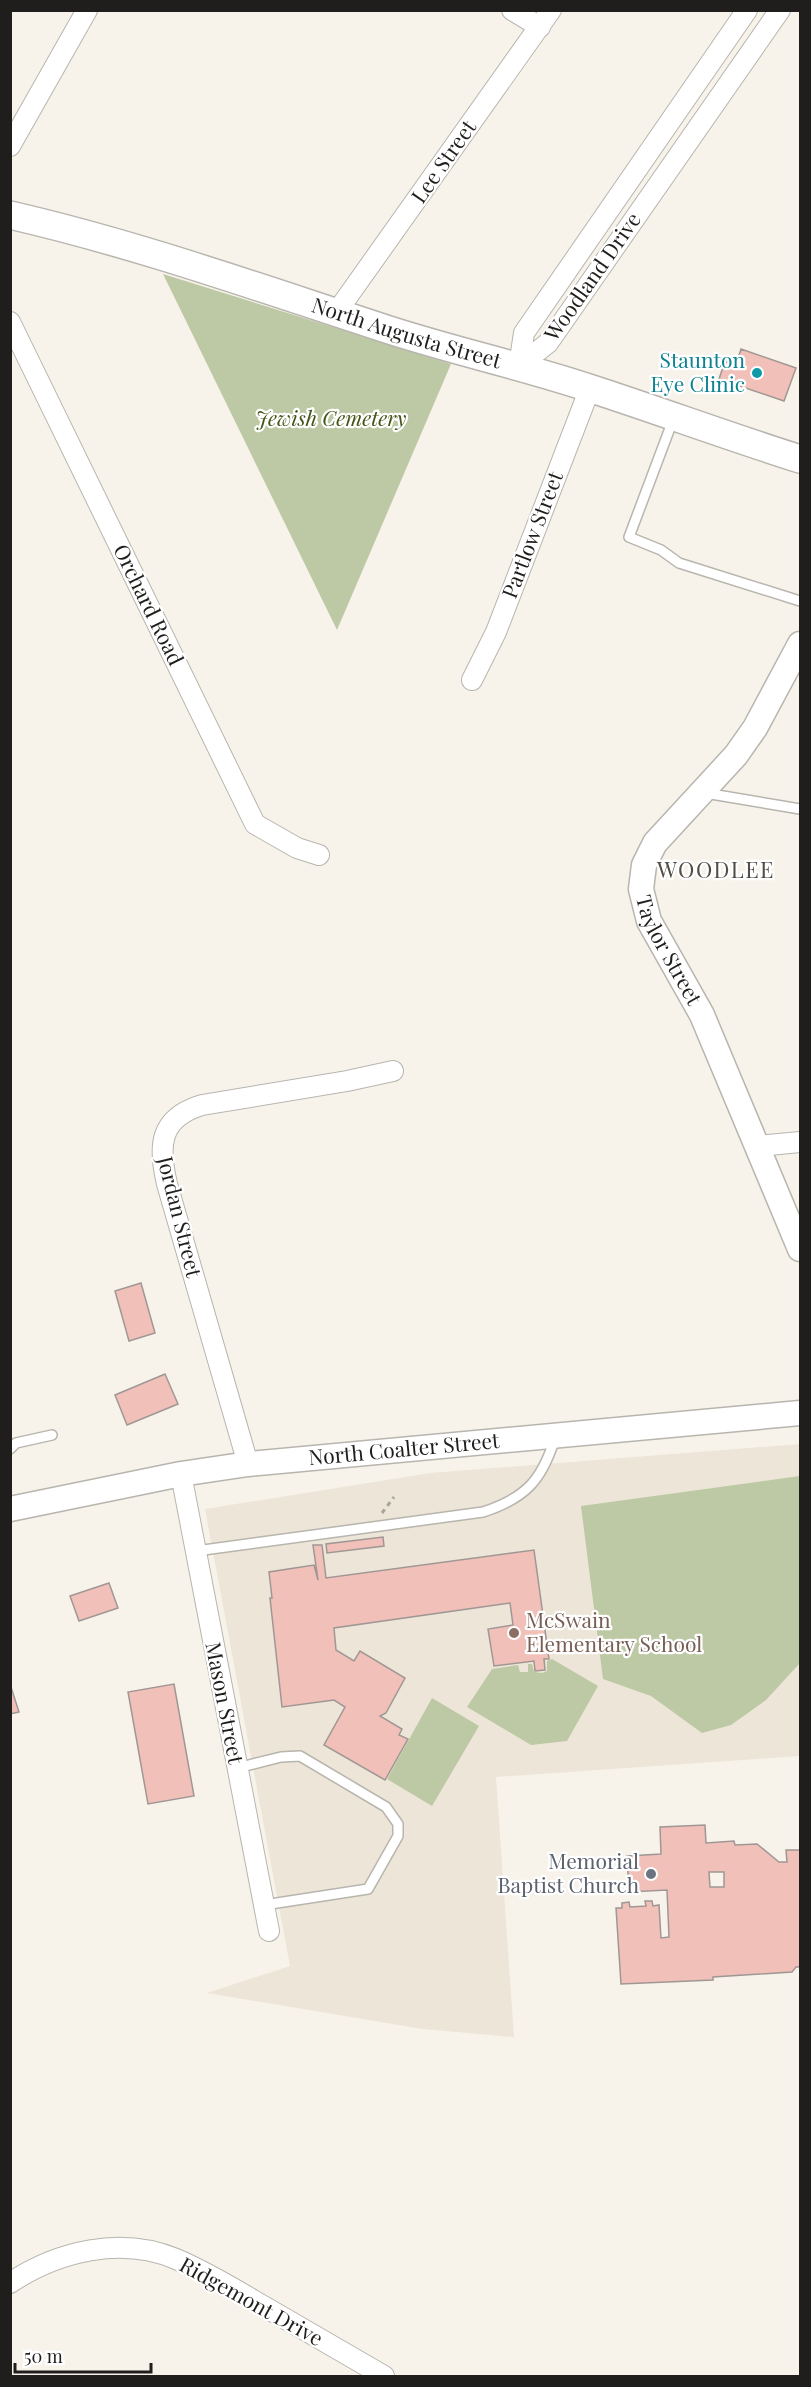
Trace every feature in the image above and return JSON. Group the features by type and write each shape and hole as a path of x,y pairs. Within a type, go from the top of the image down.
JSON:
{"main road":[{"name":"North Augusta Street","path":"10,215 150,251 431,344 519,366 590,388 801,459"}],"street":[{"path":"10,146 87,10"},
{"path":"512,10 540,27"},
{"name":"Lee Street","path":"336,313 551,10"},
{"name":"Woodland Drive","path":"519,366 524,333 747,10"},
{"name":"Woodland Drive","path":"519,366 548,343 780,10"},
{"name":"Orchard Road","path":"10,322 255,824 297,848 319,855"},
{"name":"Partlow Street","path":"472,680 496,632 590,388"},
{"name":"Taylor Street","path":"801,644 755,728 736,754 667,829 650,852 643,872 642,895 649,921 702,1015 801,1249"},
{"name":"Jordan Street","path":"248,1464 167,1184 161,1155 165,1134 179,1115 202,1105 393,1071"},
{"path":"758,1146 801,1142"},
{"name":"North Coalter Street","path":"12,1504 248,1464 801,1413"},
{"name":"Mason Street","path":"181,1474 269,1931"},
{"name":"Ridgemont Drive","path":"10,2283 50,2261 87,2251 124,2248 153,2252 175,2259 224,2283 384,2376"}],"lane":[{"path":"674,416 628,537 661,550 679,563 801,601"},
{"path":"702,792 801,809"},
{"path":"10,1449 16,1443 52,1435"},
{"path":"196,1551 483,1512 508,1502 529,1487 547,1463 555,1436"},
{"path":"236,1768 281,1757 300,1756 386,1807 398,1824 398,1836 368,1889 264,1905"}],"path":[{"path":"382,1514 394,1497"}],"shaded area":[{"name":"McSwain Elementary School","path":"800,1444 800,1756 496,1777 514,2037 422,2029 207,1993 290,1966 205,1509 430,1473"}],"green space":[{"name":"Jewish Cemetery","path":"163,274 451,364 337,630"},
{"path":"800,1476 800,1663 766,1700 731,1725 702,1733 651,1696 603,1679 581,1506"},
{"path":"552,1659 598,1686 567,1741 531,1745 467,1707 492,1669 518,1665 520,1672 528,1672 528,1664 532,1664 534,1672 542,1673 547,1671 547,1661"},
{"path":"432,1698 479,1726 432,1806 387,1779"}],"building":[{"name":"Staunton Eye Clinic","path":"741,349 796,368 784,401 719,379 725,361 736,365"},
{"path":"141,1283 155,1333 129,1341 115,1291"},
{"path":"165,1374 178,1404 127,1425 115,1395"},
{"path":"383,1537 384,1546 327,1553 326,1544"},
{"path":"313,1545 322,1545 326,1578 534,1550 549,1659 544,1659 545,1670 535,1671 534,1661 494,1666 488,1629 513,1625 510,1603 334,1628 336,1650 354,1661 360,1651 405,1678 386,1713 380,1716 402,1729 399,1735 408,1739 385,1780 324,1745 345,1707 334,1700 282,1707 269,1572 314,1565 318,1580"},
{"path":"109,1583 118,1608 79,1621 70,1596"},
{"path":"10,1684 19,1712 10,1714"},
{"path":"174,1684 194,1796 148,1804 128,1692"},
{"path":"705,1825 706,1843 734,1841 735,1845 757,1844 779,1862 787,1862 786,1850 800,1850 800,1967 796,1967 792,1972 713,1977 713,1980 621,1984 616,1908 622,1908 622,1903 629,1902 630,1907 646,1906 645,1901 652,1901 653,1906 659,1905 661,1938 669,1937 667,1890 629,1892 627,1856 661,1854 660,1827","holes":["709,1872 724,1872 724,1887 710,1887"]}],"place":[{"name":"Staunton Eye Clinic","path":"757,373"},
{"name":"McSwain Elementary School","path":"514,1633"},
{"name":"Memorial Baptist Church","path":"651,1874"}],"district":[{"name":"WOODLEE","path":"716,870"}]}
